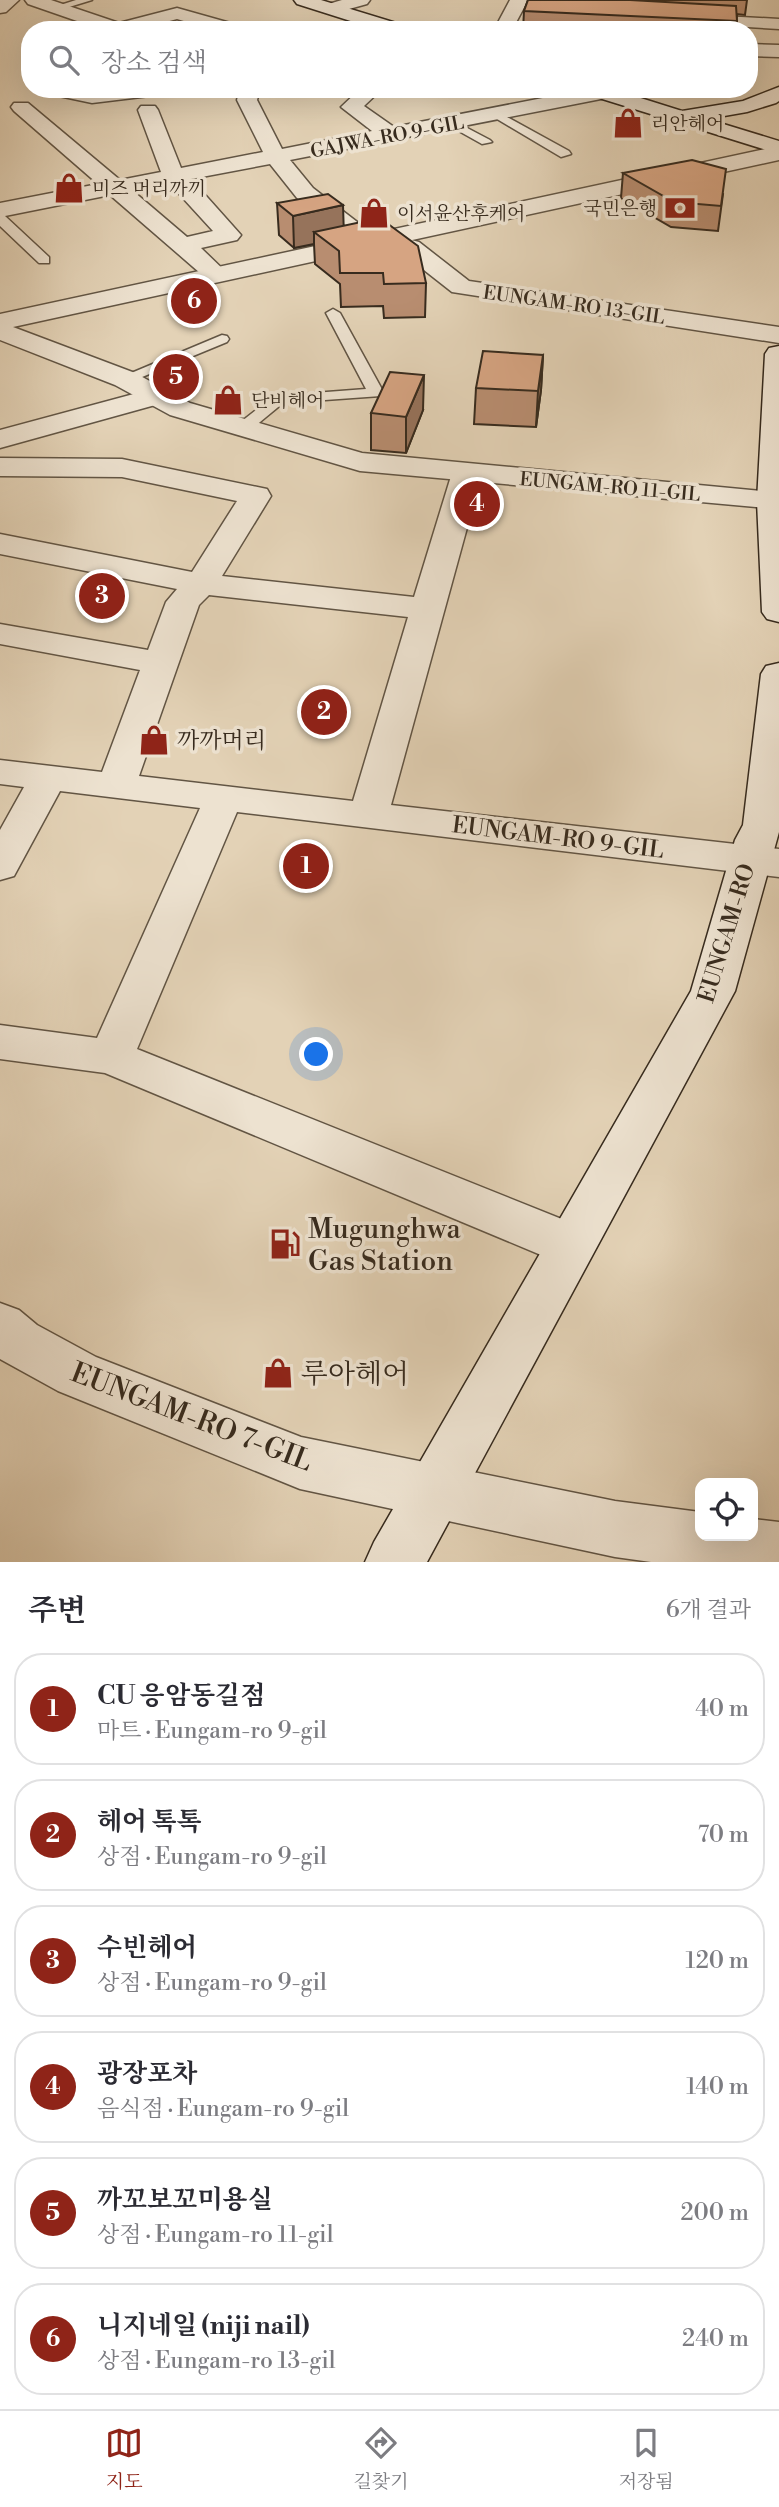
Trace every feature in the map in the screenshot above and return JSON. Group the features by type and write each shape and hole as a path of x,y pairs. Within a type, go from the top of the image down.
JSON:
{"street":[{"path":"0,8 10,0"},
{"path":"34,0 95,21"},
{"path":"303,0 365,21"},
{"path":"331,9 361,0"},
{"path":"508,21 519,0"},
{"path":"148,21 177,13 204,21"},
{"path":"671,19 714,21"},
{"path":"758,23 779,24"},
{"path":"758,50 779,51"},
{"path":"674,115 745,108 779,93"},
{"path":"11,106 36,98"},
{"name":"GAJWA-RO 9-GIL","path":"248,98 255,120 277,158 306,193 357,233 383,239"},
{"path":"362,98 351,107 392,135"},
{"name":"GAJWA-RO 9-GIL","path":"0,211 277,158 566,98"},
{"path":"619,98 779,150"},
{"path":"11,106 119,188 216,274"},
{"path":"148,110 172,172 229,235 183,245"},
{"path":"0,322 779,150"},
{"name":"EUNGAM-RO 13-GIL","path":"383,239 410,247 461,288 779,335"},
{"name":"EUNGAM-RO 11-GIL","path":"0,331 125,379 180,410 360,461 776,502"},
{"path":"779,355 776,502 779,611"},
{"path":"0,439 156,396"},
{"path":"0,467 122,468 256,496 201,584 183,602 116,785"},
{"path":"368,815 467,472"},
{"path":"0,544 201,584 428,609"},
{"path":"0,634 160,663"},
{"name":"EUNGAM-RO","path":"395,1562 713,991 764,861 755,840 763,825 779,674"},
{"name":"EUNGAM-RO 9-GIL","path":"0,772 764,861"},
{"path":"0,866 48,778"},
{"path":"111,1057 224,798"},
{"path":"0,1042 111,1057 571,1245"},
{"name":"EUNGAM-RO 7-GIL","path":"0,1326 18,1342 77,1374 300,1463 434,1491"},
{"path":"434,1491 615,1529 779,1551"}],"lane":[{"path":"56,8 87,0"},
{"name":"GAJWA-RO 9-GIL","path":"496,114 565,154"},
{"path":"452,123 485,142"},
{"path":"0,219 44,260"},
{"path":"243,428 279,399 376,393 333,313"},
{"path":"125,379 222,339"}],"building":[{"path":"528,0 630,0 736,6 737,21 524,11"},
{"path":"692,160 726,169 721,206 674,202 623,173"},
{"path":"328,194 343,205 293,216 277,203"},
{"path":"380,218 418,246 426,283 384,284 383,273 340,273 339,251 314,232"},
{"path":"483,351 543,355 538,391 476,388"},
{"path":"390,372 424,375 406,417 371,413"}],"place":[{"name":"리안헤어","path":"628,123"},
{"name":"미즈 머리까끼","path":"69,188"},
{"name":"국민은행","path":"680,208"},
{"name":"이서윤산후케어","path":"374,213"},
{"name":"니지네일 (niji nail)","path":"194,301"},
{"name":"까꼬보꼬미용실","path":"176,377"},
{"name":"단비헤어","path":"228,400"},
{"name":"광장포차","path":"477,504"},
{"name":"수빈헤어","path":"102,596"},
{"name":"헤어 톡톡","path":"324,712"},
{"name":"까까머리","path":"154,740"},
{"name":"CU 응암동길점","path":"306,866"},
{"name":"Mugunghwa Gas Station","path":"285,1244"},
{"name":"루아헤어","path":"278,1373"}]}
